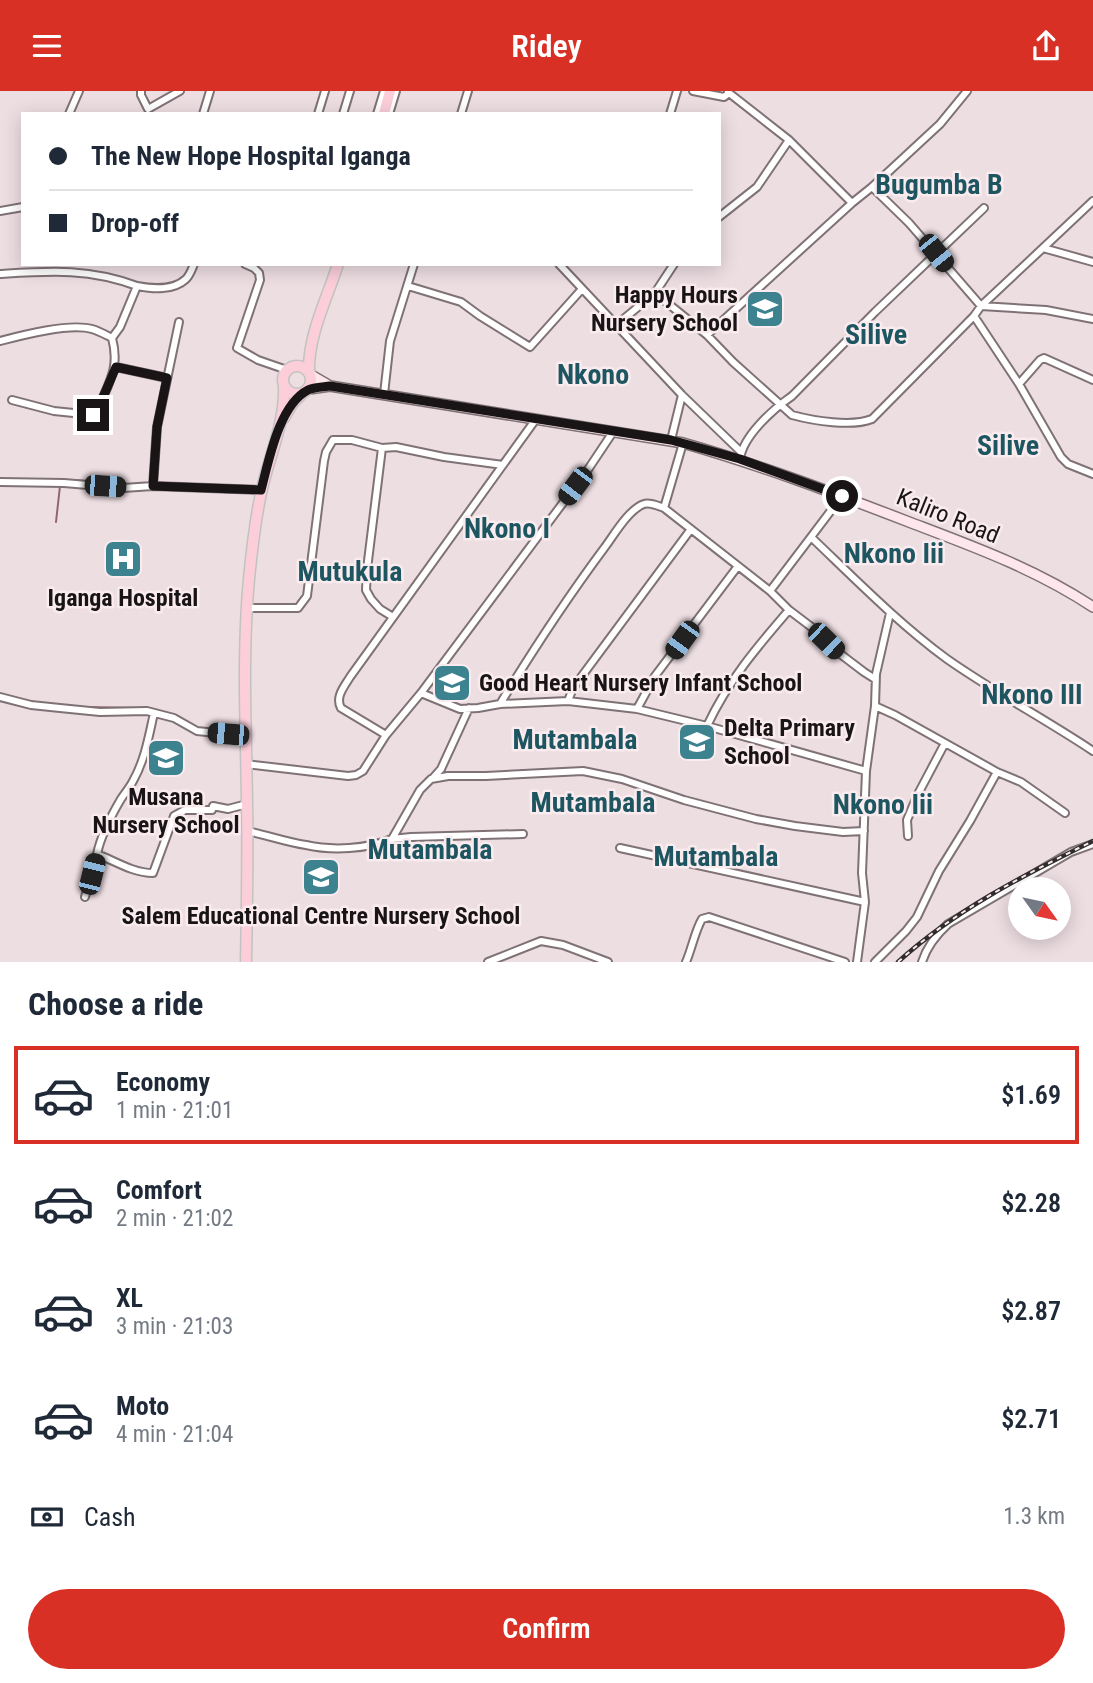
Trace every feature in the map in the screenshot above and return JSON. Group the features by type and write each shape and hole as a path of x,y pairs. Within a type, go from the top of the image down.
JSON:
{"main road":[{"path":"385,112 390,91"},
{"path":"282,421 292,404 306,391 312,339 337,266"},
{"path":"246,962 245,636 252,543 261,490 282,421 285,405 283,378 312,339"},
{"path":"289,369 297,367 310,373"},
{"name":"Kaliro Road","path":"310,373 330,386"},
{"path":"284,386 291,392 306,391"},
{"name":"Kaliro Road","path":"306,391 330,386 671,440 740,455 1005,560 1093,606"}],"street":[{"path":"70,112 79,91"},
{"path":"141,91 148,109 180,91"},
{"path":"203,112 210,91"},
{"path":"319,112 325,91"},
{"path":"344,112 350,91"},
{"path":"378,112 384,91"},
{"path":"390,112 396,91"},
{"path":"462,112 468,91"},
{"path":"671,112 677,91"},
{"path":"693,91 724,97 729,92 789,140 852,203"},
{"path":"707,335 940,124 963,92"},
{"path":"721,215 757,187 789,140"},
{"path":"872,187 909,223 981,306 1046,310 1093,319"},
{"path":"655,293 707,335 792,415 851,423 865,422 872,419 981,306 1093,201"},
{"path":"0,211 21,207"},
{"path":"561,266 740,455 758,426 779,404 792,396 984,208"},
{"path":"1043,249 1093,261"},
{"path":"0,274 81,272 156,289 185,280 193,266"},
{"path":"250,266 259,273 260,280 237,348 258,360 289,369"},
{"path":"384,394 390,341 413,266"},
{"path":"615,326 655,293 671,266"},
{"path":"12,400 54,411 93,415 116,367 113,338 137,286"},
{"path":"408,286 461,302 530,347 582,289"},
{"path":"974,316 1019,384 1061,457 1068,464 1093,474"},
{"path":"153,486 157,427 179,322"},
{"path":"0,341 77,327 94,329 113,338"},
{"path":"1019,384 1044,358 1093,380"},
{"path":"116,367 167,378"},
{"path":"671,440 682,395"},
{"path":"386,735 341,708 339,696 349,677 536,419"},
{"path":"246,764 348,776 363,771 386,735 421,693 613,432"},
{"path":"247,608 298,608 307,596 324,461 333,440 352,440 503,465"},
{"path":"664,508 682,443"},
{"path":"382,447 366,590 380,609 393,617"},
{"path":"0,482 123,488 153,486 261,490"},
{"path":"770,591 842,496"},
{"path":"500,704 534,647 626,518 641,504 648,503 664,508 770,591 839,653 875,679"},
{"path":"568,701 573,688 691,529"},
{"path":"811,537 890,613 946,658 987,687 1093,751"},
{"path":"637,709 655,676 738,566"},
{"path":"707,726 736,674 789,610"},
{"path":"857,962 865,902 862,873 866,771 875,706 875,679 890,613"},
{"path":"421,693 460,709 568,701 637,709 866,771"},
{"path":"0,697 31,705 100,712 147,711 174,718 197,731 245,736"},
{"path":"875,706 997,772 1021,782 1065,813"},
{"path":"392,839 420,790 441,769 469,708"},
{"path":"85,897 103,834 134,780 144,756 155,713"},
{"path":"908,836 907,820 945,743"},
{"path":"431,779 448,776 583,771 622,779 684,800 756,819 842,832 864,831"},
{"path":"875,962 917,917 939,871 997,772"},
{"path":"97,854 135,870 153,873 174,816 185,810 212,810 213,806 228,809 247,804"},
{"path":"402,823 408,837"},
{"path":"247,831 307,846 352,847 408,837 523,834"},
{"path":"922,962 934,937 948,924 1071,852 1093,844"},
{"path":"620,848 865,902"},
{"path":"686,962 699,923 709,917 845,962"},
{"path":"488,962 541,941 571,948 608,962"}],"waterway":[{"path":"37,479 46,480"},
{"path":"71,480 101,482"},
{"path":"56,522 60,486"},
{"path":"185,490 240,493"},
{"path":"85,707 140,708"},
{"path":"156,710 163,712"}],"railway":[{"path":"898,962 967,910 1093,841"}],"place":[{"name":"Happy Hours Nursery School","path":"765,309"},
{"name":"Iganga Hospital","path":"123,559"},
{"name":"Good Heart Nursery Infant School","path":"452,683"},
{"name":"Delta Primary School","path":"697,742"},
{"name":"Musana Nursery School","path":"166,758"},
{"name":"Salem Educational Centre Nursery School","path":"321,877"}],"district":[{"name":"Bugumba B","path":"939,184"},
{"name":"Silive","path":"876,334"},
{"name":"Nkono","path":"593,374"},
{"name":"Silive","path":"1008,445"},
{"name":"Nkono I","path":"507,528"},
{"name":"Nkono Iii","path":"894,553"},
{"name":"Mutukula","path":"350,571"},
{"name":"Nkono III","path":"1032,694"},
{"name":"Mutambala","path":"575,739"},
{"name":"Mutambala","path":"593,802"},
{"name":"Nkono Iii","path":"883,804"},
{"name":"Mutambala","path":"430,849"},
{"name":"Mutambala","path":"716,856"}],"route":[{"path":"93,415 116,367 167,378 157,427 153,486 261,490 282,421 292,404 309,389 330,386 671,440 740,459 842,496"}]}
